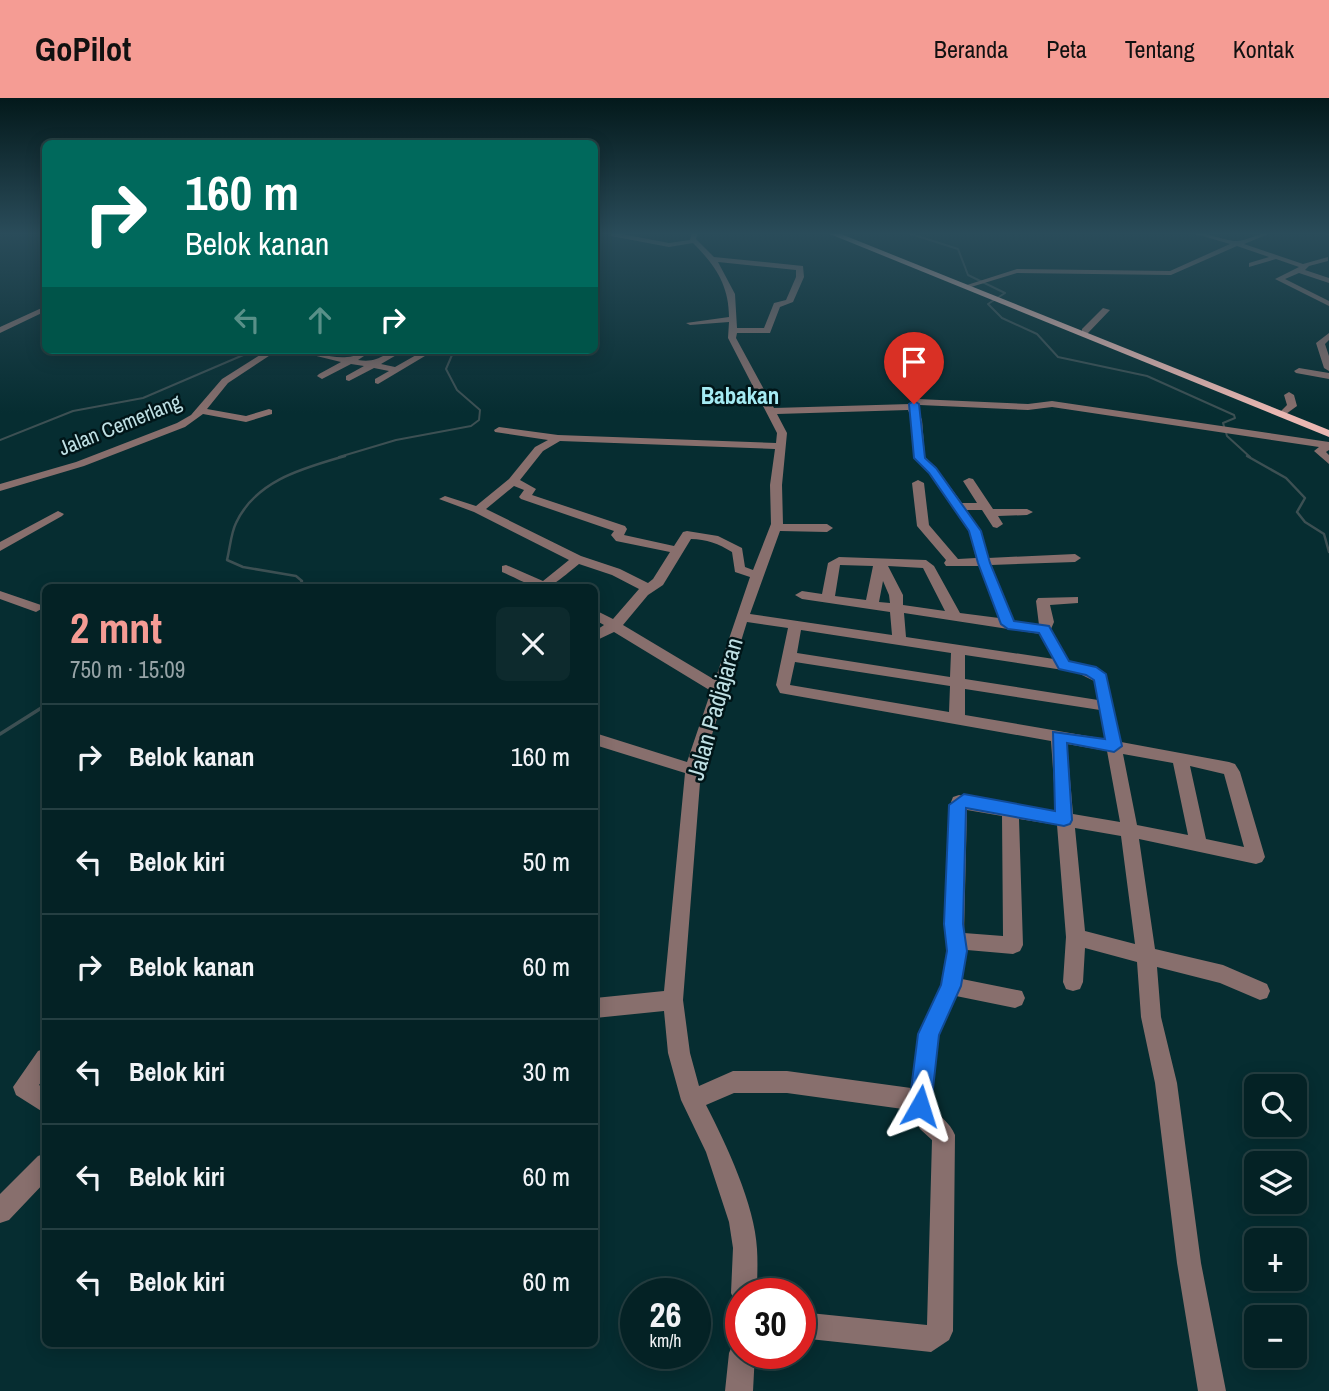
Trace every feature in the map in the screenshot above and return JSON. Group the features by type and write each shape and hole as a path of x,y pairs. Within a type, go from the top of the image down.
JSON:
{"main road":[{"path":"977,292 1329,434"},
{"path":"989,292 1329,429"}],"street":[{"name":"Jalan Padjajaran","path":"729,292 734,325 732,338 737,352 782,433 777,472 777,527 756,575 693,770 673,1000 679,1053 692,1100 719,1157 741,1222 745,1248 744,1278"},
{"path":"690,323 734,325 767,331 777,305 789,302 793,292"},
{"path":"1303,292 1329,304"},
{"path":"1310,296 1329,294"},
{"path":"0,330 42,310"},
{"path":"1085,331 1106,310"},
{"path":"1329,336 1320,343 1329,368"},
{"name":"Jalan Cemerlang","path":"0,488 126,447 181,425 201,411 225,381 268,354"},
{"path":"318,354 397,370"},
{"path":"317,363 341,354"},
{"path":"322,376 362,354"},
{"path":"349,378 394,354"},
{"path":"378,381 424,354"},
{"path":"1299,371 1329,376"},
{"path":"1286,411 1292,406 1289,395"},
{"path":"770,411 912,407 918,402 1028,407 1052,404 1202,428 1216,426 1329,445"},
{"path":"912,407 917,420 920,458 960,507 975,531 984,563 1008,624"},
{"path":"201,411 242,419 269,412"},
{"path":"1310,441 1306,433 1315,429"},
{"path":"499,430 558,438 781,446"},
{"path":"478,510 513,481 539,449 558,438"},
{"path":"1329,445 1319,451 1329,461"},
{"path":"126,447 143,454"},
{"path":"513,481 530,489 524,496 621,529 617,537 676,550"},
{"path":"969,481 997,524"},
{"path":"918,483 923,526 952,563 1075,558"},
{"path":"444,499 478,510 577,559 616,572 649,589"},
{"path":"960,507 1027,512"},
{"path":"0,547 58,514"},
{"path":"777,527 827,528"},
{"path":"598,635 615,625 664,574 687,535 717,539 738,551 739,569 756,575"},
{"path":"548,584 577,559"},
{"path":"828,599 836,562 925,564 956,617"},
{"path":"872,605 880,562"},
{"path":"880,562 891,583 898,608 899,640"},
{"path":"506,569 538,584"},
{"path":"0,595 36,608"},
{"path":"802,595 1044,629"},
{"path":"1044,629 1047,622 1043,601 1073,600"},
{"path":"598,616 719,689"},
{"path":"742,617 1064,665 1097,674 1101,678 1129,830 1151,1017 1166,1083 1187,1250 1212,1391"},
{"path":"795,625 783,685 785,689 1229,768 1256,855 1253,857 1129,830 964,800 957,805 953,924 957,941 951,986 928,1034 921,1100 923,1115 944,1135 942,1290 937,1336 931,1339 816,1327"},
{"path":"1044,629 1064,665"},
{"path":"957,718 958,649"},
{"path":"789,656 1105,706"},
{"path":"1058,736 1076,937 1073,982"},
{"path":"598,740 693,770"},
{"path":"1180,758 1199,845"},
{"path":"957,941 1013,945 1010,809"},
{"path":"1076,937 1146,957 1223,974 1260,991"},
{"path":"951,986 1015,998"},
{"path":"598,1008 673,1000"},
{"path":"42,1063 24,1087 42,1099"},
{"path":"692,1100 733,1082 787,1082 921,1100"},
{"path":"0,1211 42,1168"},
{"path":"739,1391 741,1369"}],"waterway":[{"path":"1004,292 988,304 1002,318 1037,334 1058,357 1147,376 1234,415 1235,418 1223,423 1227,436 1250,457"},
{"path":"0,440 73,411 143,398 246,354"},
{"path":"339,457 396,440 471,426 479,420 480,410 457,390 446,369 454,354"},
{"path":"300,584 302,581 296,576 243,567 227,560 234,527 245,508 268,486 313,465 345,456"},
{"path":"1247,456 1286,478 1305,498 1297,512 1305,522 1324,534 1329,552"},
{"path":"0,734 42,708"}],"district":[{"name":"Babakan","path":"740,396"}],"route":[{"path":"914,404 912,407 917,420 920,458 923,464 933,471 975,531 984,563 1008,624 1046,630 1064,665 1091,671 1101,678 1114,746 1058,736 1064,820 964,800 957,805 953,924 957,951 951,986 928,1034 920,1106"}]}
